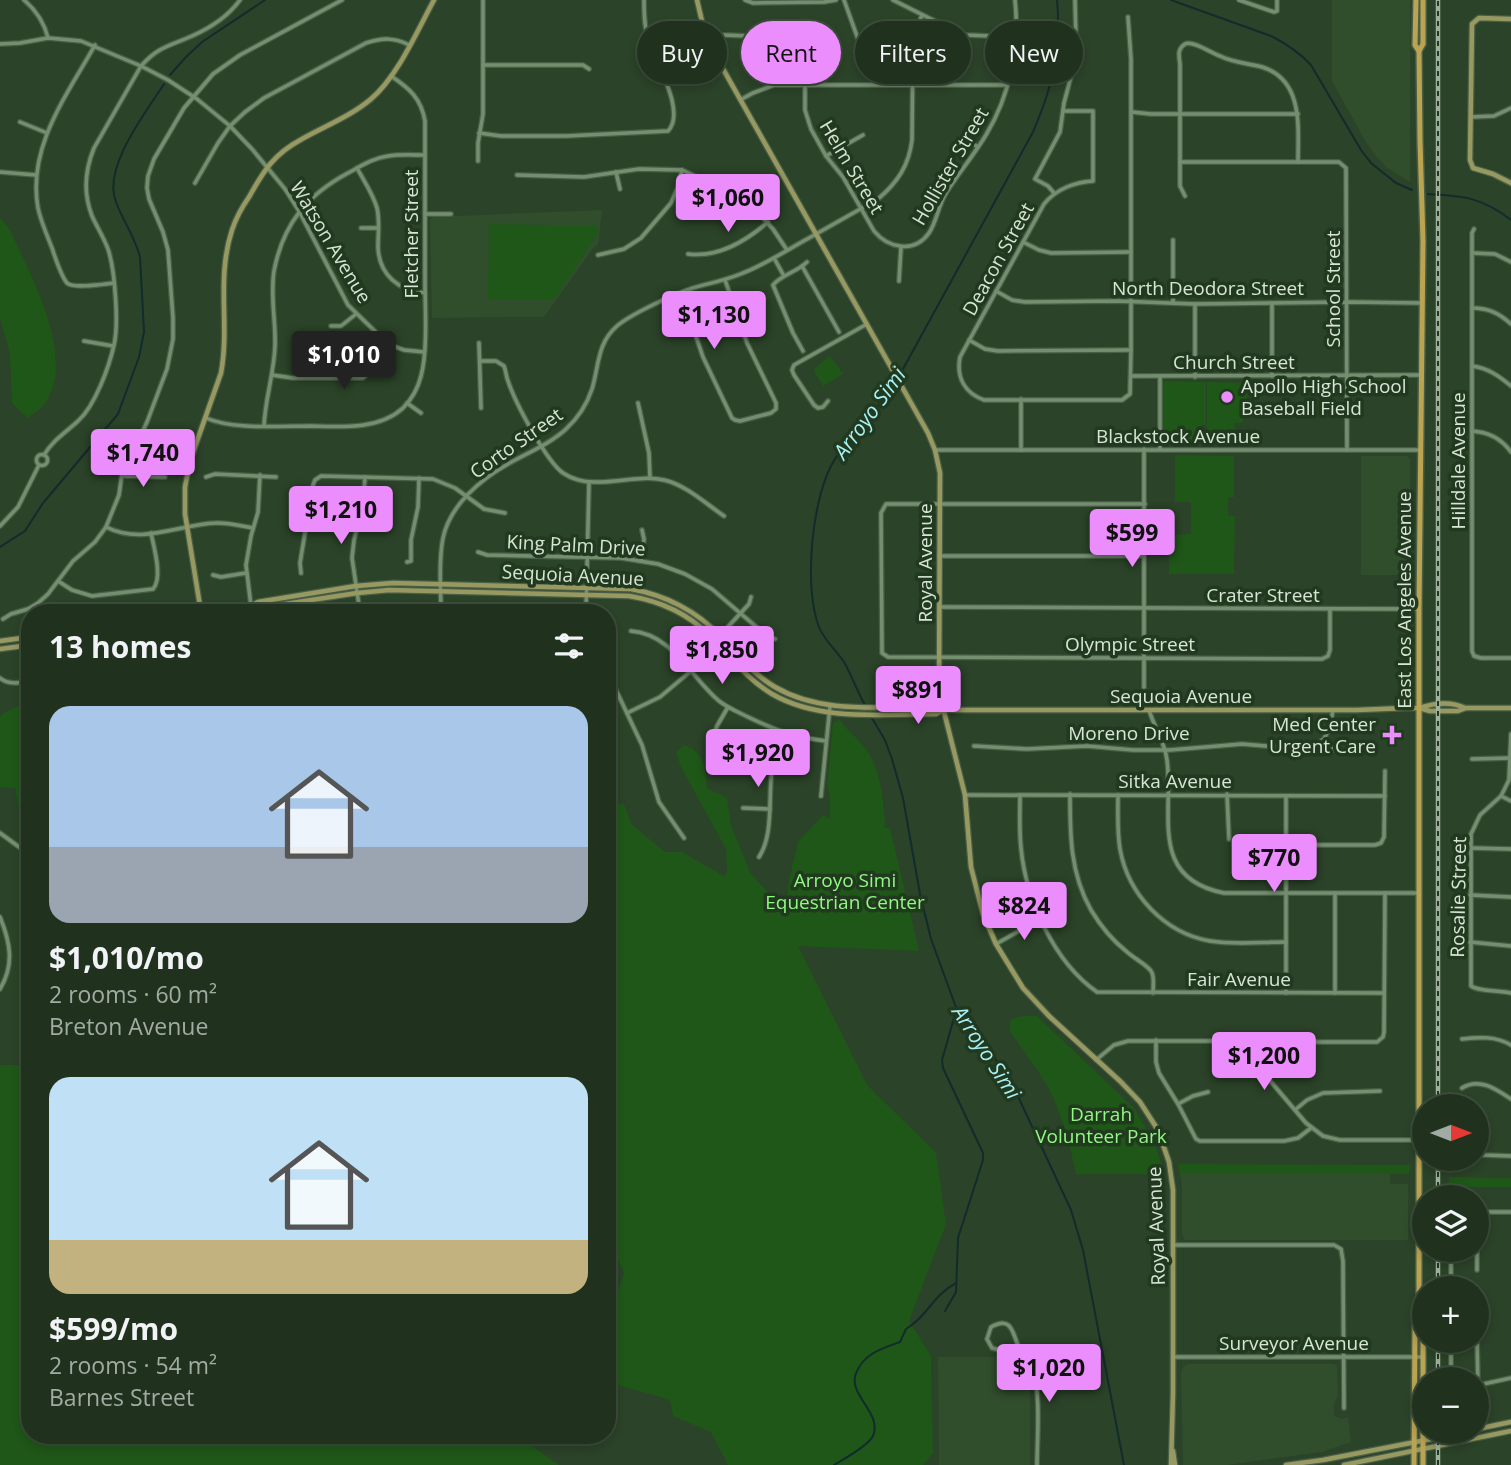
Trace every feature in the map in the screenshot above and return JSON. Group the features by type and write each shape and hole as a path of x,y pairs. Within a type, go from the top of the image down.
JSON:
{"main road":[{"path":"200,604 184,500 190,461 224,359 223,281 232,230 267,166 292,144 364,104 379,92 410,45 434,0"},
{"name":"Royal Avenue","path":"697,0 703,21"},
{"name":"East Los Angeles Avenue","path":"1416,0 1415,45 1419,51"},
{"name":"East Los Angeles Avenue","path":"1419,1094 1420,376 1423,230 1419,51 1423,44 1423,0"},
{"path":"1510,180 1471,164 1471,117 1472,24 1479,19 1511,19"},
{"name":"Royal Avenue","path":"727,76 903,388 935,450 940,473 939,692 965,794 974,881 983,914 1014,975 1034,1001 1140,1102 1153,1120 1163,1142 1172,1179 1173,1357 1170,1453 1175,1463"},
{"name":"Sequoia Avenue","path":"254,604 356,586 393,583 586,590 629,596 661,604 693,621 750,678 772,694 793,703 829,713 849,714 936,714 943,710"},
{"name":"Sequoia Avenue","path":"285,604 389,590 631,589 663,598 697,615 747,666 775,687 808,702 830,706 934,707 943,710 1419,708 1430,711 1458,711 1466,708 1511,708"},
{"path":"0,642 21,638"},
{"path":"0,649 21,646"},
{"name":"East Los Angeles Avenue","path":"1419,1171 1419,1276"},
{"name":"East Los Angeles Avenue","path":"1414,1353 1414,1367"},
{"name":"East Los Angeles Avenue","path":"1423,1353 1423,1367"},
{"path":"1489,1427 1511,1422"},
{"path":"1344,1465 1511,1431"},
{"path":"1286,1465 1412,1442"},
{"name":"East Los Angeles Avenue","path":"1414,1444 1415,1465"},
{"name":"East Los Angeles Avenue","path":"1423,1444 1423,1465"}],"street":[{"path":"24,0 41,17 48,38"},
{"path":"44,455 50,444 78,421 90,407 114,346 117,324 109,252 88,204 86,189 86,174 94,148 141,66 159,49 194,35 214,23 240,0"},
{"path":"36,604 106,527 119,495 127,457 147,422 167,369 173,338 173,318 168,250 147,188 154,159 177,117 213,74 240,55 342,0"},
{"path":"478,161 483,114 483,0"},
{"path":"644,0 644,21"},
{"path":"746,1 835,0"},
{"path":"844,0 855,30"},
{"path":"893,0 966,35 985,36"},
{"name":"Hollister Street","path":"1015,0 1016,21"},
{"name":"Deacon Street","path":"1054,193 1035,179 1059,135 1074,59 1075,0"},
{"path":"1239,0 1274,12 1277,11 1277,0"},
{"name":"Corto Street","path":"441,604 442,549 444,534 452,516 488,476 564,432 582,410 592,388 600,349 612,330 626,319 681,293 725,280 774,258 878,199 899,178 907,164 912,140 913,38 922,15"},
{"path":"1128,17 1132,112 1131,376 1127,398 984,400 965,388 958,366 969,340 985,349 999,351 1131,350"},
{"name":"Watson Avenue","path":"0,44 48,38 81,41 141,66 192,96 230,126 267,166 299,211 343,296 388,344"},
{"path":"195,183 230,126 264,98 379,38 398,40 410,45"},
{"path":"1181,162 1298,162 1296,102 1283,80 1260,66 1227,60 1195,44 1184,45 1179,53 1181,186 1185,195"},
{"path":"95,45 47,133 39,155 37,198 41,219 65,282 73,286 114,283"},
{"path":"483,65 583,65 589,69"},
{"name":"Fletcher Street","path":"391,76 412,91 421,105 425,121 424,352 421,380 407,403"},
{"path":"479,133 501,136 566,136 668,131 674,122 667,84"},
{"path":"740,100 774,85 1008,85"},
{"name":"Helm Street","path":"805,85 807,120 826,156 843,177 880,238 901,247"},
{"name":"Hollister Street","path":"901,247 916,244 928,235 945,195 996,117 1008,85"},
{"path":"1471,117 1494,116 1511,108"},
{"name":"Deacon Street","path":"969,340 1040,210 1054,193 1080,182 1093,181 1093,111 1064,111"},
{"path":"1132,112 1298,114"},
{"path":"20,122 47,133"},
{"path":"826,156 863,135"},
{"path":"962,137 978,148"},
{"path":"264,426 275,346 272,298 274,272 284,239 299,211 320,190 372,160 386,156 425,155"},
{"name":"School Street","path":"1298,162 1339,162 1346,169 1347,450"},
{"path":"357,168 374,200 378,219 379,255 386,274 404,288 425,293"},
{"path":"517,175 584,177 639,169 682,170 768,222 787,250"},
{"path":"598,255 624,248 641,238 671,203 682,170"},
{"path":"0,172 37,175"},
{"path":"616,172 620,189"},
{"path":"425,214 451,214"},
{"path":"688,254 699,255 727,248 749,237 768,222"},
{"path":"361,228 378,228"},
{"name":"Hilldale Avenue","path":"1474,229 1472,651 1474,656 1481,658 1511,658"},
{"path":"1173,240 1173,303"},
{"path":"1023,242 1051,253 1131,252"},
{"path":"900,281 901,247"},
{"path":"1472,253 1495,254 1511,262"},
{"path":"774,258 784,276"},
{"path":"803,351 773,285 807,262"},
{"path":"802,266 839,332"},
{"path":"681,293 703,357 725,405 735,420 771,413 776,409 776,403 747,343 725,280"},
{"name":"North Deodora Street","path":"996,291 1012,300 1024,302 1422,303"},
{"path":"1272,303 1272,376"},
{"path":"1195,304 1195,377"},
{"path":"1472,308 1496,312 1511,324"},
{"path":"331,326 341,326 357,314"},
{"path":"828,401 823,407 814,405 794,375 794,365 867,324"},
{"path":"84,341 114,346"},
{"path":"479,343 481,408"},
{"path":"272,375 293,378 363,378 388,344 404,351 424,352"},
{"path":"480,361 496,361 504,366 513,395 541,445 564,474 589,482 650,478 664,480 678,485 724,516"},
{"path":"1472,366 1493,372 1511,386"},
{"name":"Church Street","path":"1131,376 1420,376"},
{"path":"1160,376 1160,449"},
{"path":"1021,399 1021,450"},
{"path":"206,418 224,424 320,426 371,424 390,417 407,403 421,413"},
{"path":"638,404 649,453 650,478"},
{"path":"1472,432 1494,436 1511,452"},
{"path":"1144,449 1144,687"},
{"name":"Blackstock Avenue","path":"935,450 1420,450"},
{"path":"0,526 18,507 39,465 47,461 44,455"},
{"path":"39,465 36,457 44,455"},
{"path":"206,477 215,474 276,477"},
{"path":"251,604 246,565 258,512 260,475"},
{"path":"301,573 300,563 315,480 323,475 433,479 445,483 484,509 505,513"},
{"path":"122,476 165,477"},
{"path":"359,604 352,558 363,506 365,477"},
{"path":"407,562 411,561 419,478"},
{"path":"586,604 589,482"},
{"name":"Olympic Street","path":"940,504 886,504 882,509 884,656 1322,659 1330,650 1331,609"},
{"path":"940,504 1145,504"},
{"path":"106,527 138,536 223,523 253,528"},
{"path":"641,561 644,539 642,530"},
{"path":"58,581 72,590 92,596 153,589 159,577 151,533"},
{"name":"King Palm Drive","path":"478,552 487,555 641,561 672,569 712,589 767,636 775,639"},
{"path":"939,556 1144,556"},
{"path":"213,575 221,577 246,573"},
{"path":"715,641 749,604 751,597"},
{"name":"Crater Street","path":"940,607 1419,609"},
{"path":"4,619 21,611"},
{"path":"631,631 644,634 669,648 710,693 728,707 782,733 826,740"},
{"path":"627,713 660,697 691,671"},
{"path":"0,678 12,683 21,682"},
{"path":"616,690 642,745 659,802 684,838"},
{"path":"821,796 830,706"},
{"path":"709,750 716,726 728,707"},
{"path":"1149,710 1166,750 1168,840 1175,859 1187,876 1204,887 1224,893 1419,893"},
{"path":"1333,710 1330,727 1324,739 1335,750"},
{"path":"759,857 768,833 772,766 782,733"},
{"name":"Rosalie Street","path":"1511,734 1509,780 1501,796 1476,821 1471,834 1470,895 1470,982 1474,989 1511,993"},
{"name":"Moreno Drive","path":"974,746 1027,749 1087,746 1166,750 1242,744 1301,749 1313,747 1324,739"},
{"path":"1472,759 1511,758"},
{"path":"1286,845 1378,844 1384,836 1385,771"},
{"name":"Sitka Avenue","path":"965,794 1385,796"},
{"path":"996,944 1040,919 1029,891 1023,863 1020,794"},
{"path":"1070,794 1071,850 1082,891 1093,913 1108,933 1125,951 1151,971 1153,993"},
{"path":"1227,794 1229,839"},
{"path":"1118,795 1120,847 1125,868 1134,888 1162,919 1184,933 1209,941 1286,942"},
{"path":"1286,796 1286,993"},
{"path":"1501,796 1511,801"},
{"path":"743,808 770,809"},
{"path":"0,833 21,848"},
{"path":"1471,848 1511,849"},
{"path":"1335,893 1335,993"},
{"path":"1252,1060 1274,1047 1304,1040 1377,1042 1382,1037 1385,893"},
{"path":"1470,895 1511,897"},
{"path":"0,917 8,939 10,956 7,975 0,989"},
{"name":"Fair Avenue","path":"1040,919 1058,950 1081,978 1101,993 1384,993"},
{"path":"1470,942 1511,946"},
{"path":"1462,1039 1492,1038 1511,1045"},
{"path":"1096,1060 1120,1043 1136,1040 1228,1042 1243,1050 1294,1110 1323,1136 1340,1140 1412,1140"},
{"path":"1156,1040 1159,1073 1194,1137 1200,1141 1284,1141 1298,1138 1311,1128"},
{"path":"1462,1088 1479,1083 1511,1099"},
{"path":"1294,1110 1323,1093 1380,1091"},
{"path":"1178,1104 1193,1096 1208,1093"},
{"path":"1489,1155 1511,1156"},
{"path":"1489,1212 1511,1212"},
{"path":"1173,1245 1334,1245 1341,1250 1344,1408"},
{"path":"1477,1262 1477,1270"},
{"path":"1023,1356 992,1348 987,1339 991,1327 1001,1323 1010,1326 1036,1380 1037,1465"},
{"name":"Surveyor Avenue","path":"1173,1357 1423,1357"},
{"path":"1489,1383 1511,1378"}],"shaded area":[{"path":"1332,0 1410,0 1410,182 1386,167 1375,155 1332,81"},
{"path":"602,210 598,245 544,317 432,318 432,217"},
{"path":"1361,456 1410,458 1410,575 1361,575"},
{"path":"1180,1174 1390,1174 1390,1184 1408,1184 1408,1240 1185,1240 1182,1235"},
{"path":"938,1357 1015,1357 1021,1361 1030,1383 1030,1465 939,1465"},
{"path":"1187,1364 1334,1364 1337,1366 1338,1396 1334,1403 1334,1416 1341,1419 1348,1417 1351,1442 1322,1452 1227,1465 1183,1465 1181,1372"}],"green space":[{"path":"0,218 10,230 29,269 53,341 56,364 53,386 44,405 27,418 12,403 10,354 0,318"},
{"path":"489,224 598,226 598,233 554,300 488,300"},
{"path":"830,356 843,374 823,386 813,370"},
{"path":"1163,381 1206,382 1206,425 1199,426 1199,444 1162,443"},
{"name":"Apollo High School Baseball Field","path":"1207,382 1247,383 1247,411 1244,411 1243,423 1235,423 1234,439 1207,439"},
{"path":"1175,455 1234,456 1234,497 1228,497 1228,515 1235,516 1234,574 1169,574 1169,535 1191,534 1191,502 1175,502"},
{"path":"21,705 21,820 15,788 0,787 2,714"},
{"name":"Arroyo Simi Equestrian Center","path":"839,719 862,744 877,772 884,828 890,828 919,951 798,946 867,1085 936,1153 946,1224 909,1321 931,1356 933,1453 923,1465 728,1465 711,1432 673,1416 670,1400 616,1382 616,1297 624,1273 616,1255 616,804 624,804 631,824 665,852 682,852 724,876 727,872 726,849 681,767 676,752 684,745 691,748 703,762 707,788 727,798 731,826 751,874 786,911 789,880 798,842 823,815 830,819 830,793 827,787 833,723"},
{"name":"Darrah Volunteer Park","path":"1037,1016 1134,1108 1154,1142 1165,1174 1076,1174 1055,1101 1010,1031 1010,1021 1013,1019"},
{"path":"0,1065 21,1065 21,1444 531,1444 559,1465 0,1465"},
{"path":"1178,1164 1410,1165 1409,1174 1180,1174"},
{"path":"1449,1177 1511,1178 1511,1187 1449,1185"}],"waterway":[{"path":"170,75 202,42 265,0"},
{"name":"Arroyo Simi","path":"865,705 844,662 821,632 814,610 812,541 821,494 835,459 903,369 1033,132 1053,72 1058,35 1057,0"},
{"path":"1171,0 1271,36 1297,52 1311,65 1371,163 1396,183 1412,190"},
{"path":"0,547 25,531 43,503 118,414 139,357 144,332 140,257 116,202 113,188 120,157 164,84"},
{"path":"1428,194 1472,199 1511,220"},
{"name":"Arroyo Simi","path":"867,710 885,740 892,759 903,798 931,939 957,1010 975,1027 1015,1090 1071,1210 1083,1250 1124,1465"},
{"path":"945,1311 956,1292 958,1238 983,1160 983,1153 943,1068 942,1060 956,1011"},
{"path":"834,1465 861,1448 873,1436 873,1419 856,1387 855,1379 860,1365 875,1352 900,1342 906,1329 956,1283"}],"railway":[{"path":"1438,0 1438,1094"},
{"path":"1438,1171 1438,1185"},
{"path":"1438,1262 1438,1276"},
{"path":"1438,1353 1438,1367"},
{"path":"1438,1444 1438,1465"}],"place":[{"name":"Apollo High School Baseball Field","path":"1227,397"},
{"name":"Med Center Urgent Care","path":"1392,735"}]}
